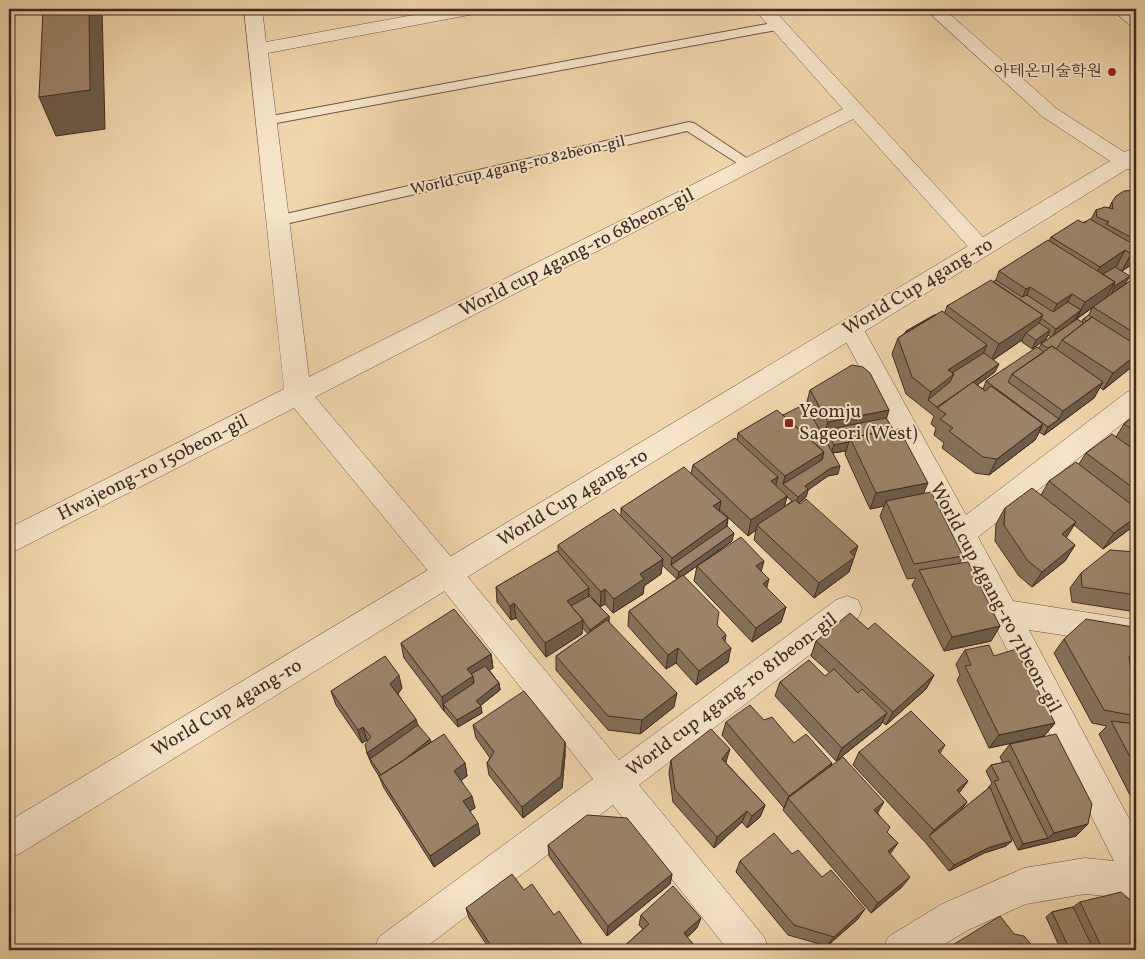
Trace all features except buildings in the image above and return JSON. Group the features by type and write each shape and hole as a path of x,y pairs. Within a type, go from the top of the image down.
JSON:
{"street":[{"path":"253,9 298,395 448,574"},
{"path":"258,49 474,9"},
{"path":"763,9 982,248"},
{"path":"934,9 1050,114 1132,160"},
{"path":"1120,9 1136,21"},
{"name":"World cup 4gang-ro 68beon-gil","path":"298,395 856,110"},
{"name":"World Cup 4gang-ro","path":"9,841 982,248 1132,160"},
{"name":"World cup 4gang-ro 71beon-gil","path":"851,328 1004,613 1136,868"},
{"name":"Hwajeong-ro 150beon-gil","path":"9,541 298,395"},
{"path":"961,534 1136,399"},
{"name":"World cup 4gang-ro 81beon-gil","path":"448,574 751,950"},
{"name":"World cup 4gang-ro 81beon-gil","path":"392,950 848,609"},
{"path":"1004,613 1136,633"},
{"path":"901,950 955,917 1024,886 1085,876 1136,881"}],"lane":[{"path":"266,121 778,26"},
{"name":"World cup 4gang-ro 82beon-gil","path":"277,221 689,126 750,164"}],"place":[{"name":"아테온미술학원","path":"1112,72"},
{"name":"Yeomju Sageori (West)","path":"789,423"}]}
